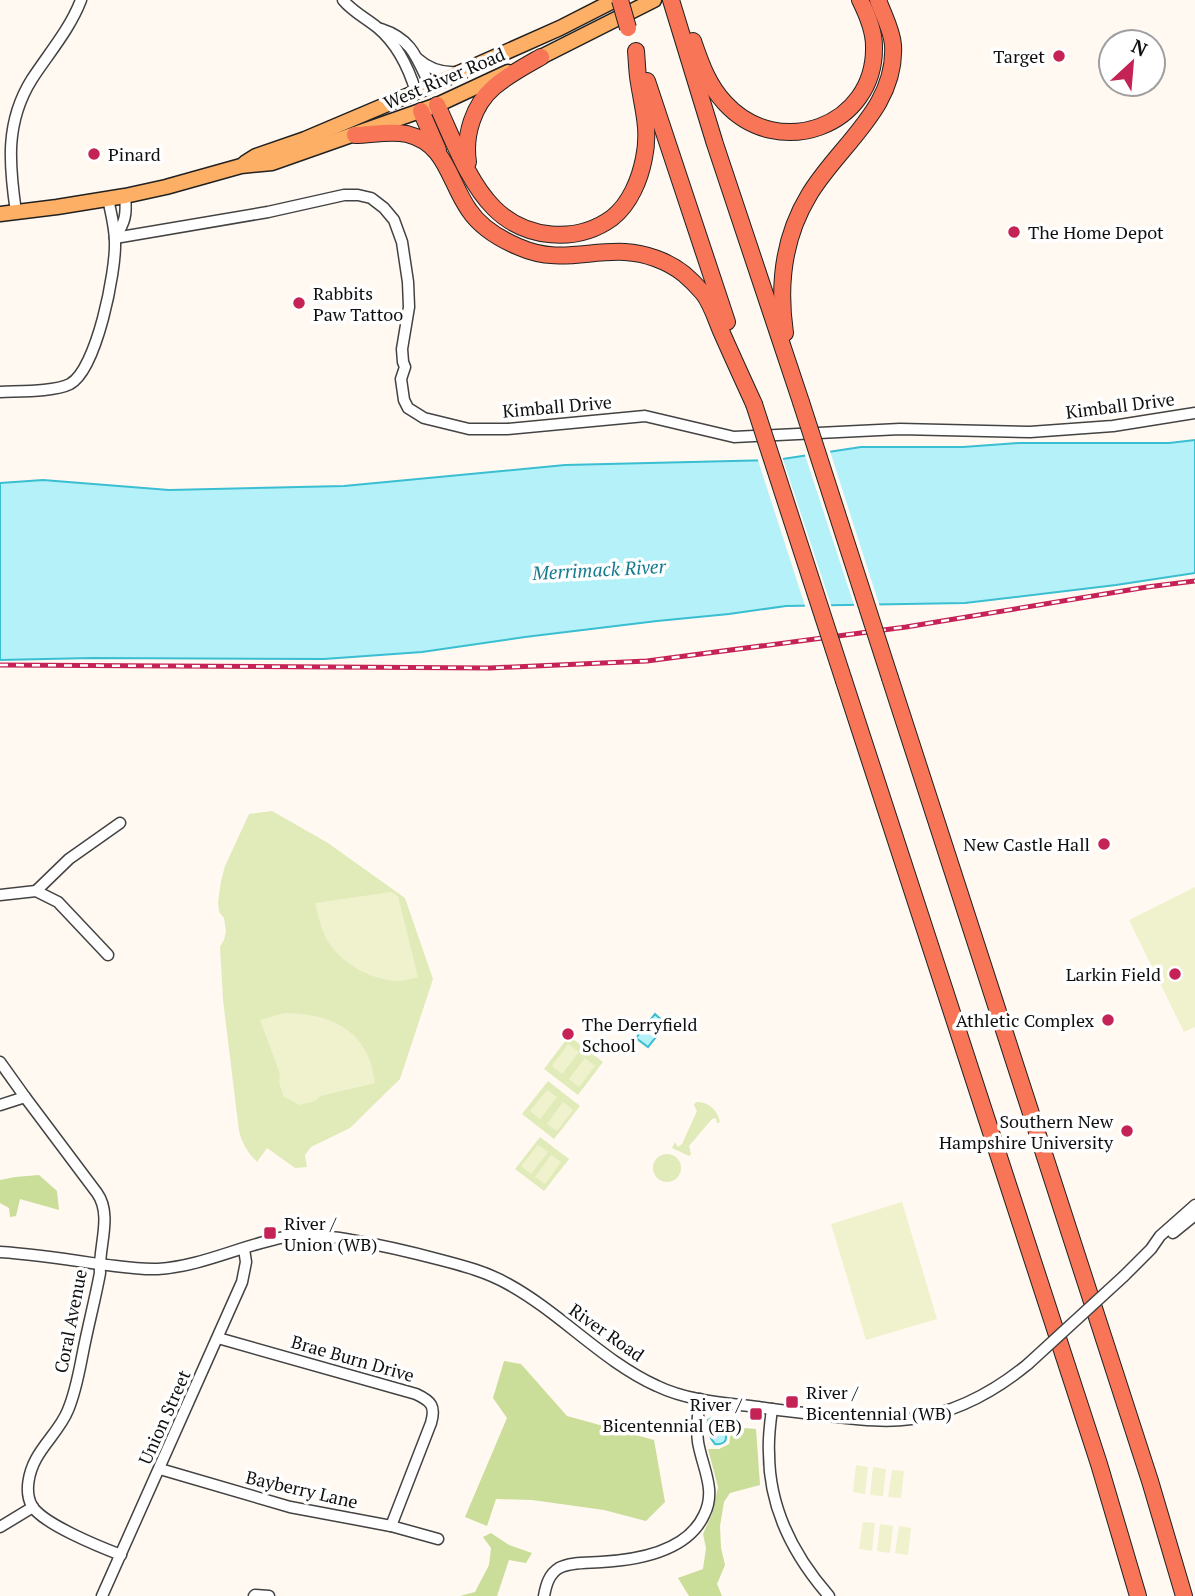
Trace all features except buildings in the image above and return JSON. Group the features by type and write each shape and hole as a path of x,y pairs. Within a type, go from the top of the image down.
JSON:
{"highway":[{"path":"618,0 672,152 1095,1452 1138,1596"},
{"path":"672,3 689,30 708,79 723,101 741,118 751,123 776,132 790,133 817,128 838,118 853,105 865,86 872,65 874,43 868,17 860,0"},
{"path":"790,370 782,296 786,252 796,220 810,192 869,117 886,90 892,67 893,43 877,0"},
{"path":"672,3 1143,1459 1184,1596"},
{"path":"429,108 481,192 505,218 526,229 550,234 573,234 595,228 614,217 628,201 639,178 645,155 646,122 636,51"},
{"path":"469,172 468,135 474,115 486,94 495,85 541,57"},
{"path":"429,108 440,154 469,211 484,228 522,249 564,257 624,251 666,262 683,273 704,294 754,404"},
{"path":"355,135 387,132 408,134 429,144 440,154"}],"main road":[{"name":"West River Road","path":"241,166 256,156 305,139 430,86 618,0"},
{"name":"West River Road","path":"0,214 125,196 241,166 272,163 429,108 541,57 654,0"},
{"path":"429,108 430,86"},
{"path":"416,92 429,108"}],"street":[{"path":"16,212 10,153 17,114 26,89 62,36 81,0"},
{"path":"343,0 359,16 402,38 416,57 430,86"},
{"path":"378,28 402,59 416,92"},
{"path":"416,57 425,65 440,71 464,70"},
{"name":"Kimball Drive","path":"115,238 268,212 344,195 370,198 394,220 408,282 409,307 402,349 405,367 401,379 404,400 408,408 424,418 468,429 507,429 645,416 734,437 900,429 1030,432 1113,426 1195,413"},
{"path":"115,238 125,220 125,196"},
{"path":"0,392 49,389 69,384 82,372 105,312 113,273 115,238 107,199"},
{"path":"36,891 69,859 120,823"},
{"path":"0,895 36,891 58,902 108,955"},
{"name":"Coral Avenue","path":"0,1062 102,1199 104,1219 100,1273 75,1391 66,1416 31,1470 29,1491 33,1507"},
{"path":"0,1105 25,1097"},
{"name":"River Road","path":"0,1252 156,1269 205,1261 288,1237 324,1236 347,1239 401,1250 486,1273 523,1293 608,1356 665,1390 700,1399 772,1409 865,1420 909,1420 945,1412 968,1403 1005,1382 1124,1276 1160,1236 1195,1205"},
{"name":"River Road","path":"1151,1249 1195,1215"},
{"name":"Union Street","path":"102,1596 242,1282 246,1262 244,1249"},
{"name":"Brae Burn Drive","path":"218,1338 416,1394 432,1405 434,1413 431,1423 391,1526"},
{"path":"544,1596 548,1580 560,1568 648,1555 681,1541 701,1522 708,1506 710,1488 697,1434 700,1399"},
{"path":"772,1409 769,1457 779,1511 795,1550 829,1596"},
{"name":"Bayberry Lane","path":"160,1469 290,1507 391,1526 438,1539"},
{"path":"0,1527 33,1507 48,1520 71,1533 121,1555"},
{"path":"255,1595 269,1596"}],"green space":[{"path":"272,811 328,843 405,898 433,979 400,1079 350,1128 311,1147 305,1155 307,1167 295,1168 267,1148 257,1162 242,1140 223,1000 220,947 226,931 218,902 221,881 249,814"},
{"name":"Larkin Field","path":"1195,887 1195,1027 1184,1032 1129,920"},
{"path":"391,892 398,896 418,977 401,981 386,980 366,973 340,956 325,936 315,903"},
{"path":"284,1013 322,1018 344,1027 361,1044 369,1059 375,1083 321,1096 315,1101 300,1105 284,1097 279,1083 280,1074 260,1020"},
{"path":"569,1036 603,1062 578,1095 544,1069"},
{"path":"568,1044 579,1052 562,1074 552,1066"},
{"path":"585,1058 595,1066 579,1087 569,1079"},
{"path":"548,1081 580,1106 554,1139 522,1114"},
{"path":"547,1090 557,1097 540,1119 530,1111"},
{"path":"563,1102 573,1110 557,1131 547,1124"},
{"path":"696,1102 712,1107 720,1122 717,1123 716,1118 712,1119 689,1146 689,1156 672,1148 675,1142 678,1147 682,1144 697,1111 694,1105"},
{"path":"540,1137 569,1159 544,1191 515,1169"},
{"path":"538,1145 548,1152 531,1174 521,1166"},
{"path":"667,1154 677,1158 681,1168 677,1178 667,1182 657,1178 653,1168 657,1158"},
{"path":"551,1155 561,1162 545,1184 535,1177"},
{"path":"39,1175 57,1191 59,1210 20,1199 16,1216 10,1217 9,1208 0,1203 0,1180"},
{"path":"902,1202 937,1319 866,1340 831,1224"},
{"path":"504,1361 521,1364 567,1416 654,1440 665,1502 646,1521 604,1510 532,1500 496,1499 487,1526 465,1517 507,1418 493,1398"},
{"path":"732,1427 756,1429 760,1485 730,1493 724,1502 720,1526 725,1565 717,1584 722,1596 689,1596 678,1578 703,1569 706,1548 703,1534 712,1514 718,1487 708,1449 719,1449 729,1444"},
{"path":"856,1465 868,1467 865,1494 853,1492"},
{"path":"873,1467 886,1469 883,1496 870,1495"},
{"path":"892,1470 904,1471 901,1498 888,1497"},
{"path":"863,1522 875,1523 872,1551 859,1549"},
{"path":"880,1524 893,1526 890,1553 877,1551"},
{"path":"899,1526 911,1528 908,1555 895,1553"},
{"path":"491,1533 509,1545 532,1553 526,1563 509,1560 497,1596 460,1596 475,1592 489,1565 491,1548 483,1537"}],"water":[{"name":"Merrimack River","path":"1195,440 1195,573 965,603 786,606 422,652 324,659 0,660 0,483 43,480 169,490 344,486 565,465 776,460 861,447 1169,443"},
{"path":"655,1014 666,1024 648,1047 636,1038"},
{"path":"711,1418 726,1436 723,1443 715,1444 710,1436 707,1423"}],"pier":[{"path":"829,448 880,607 855,608 804,452"},
{"path":"782,456 832,608 806,609 757,457"}],"railway":[{"path":"0,665 490,668 647,661 906,627 1195,581"}],"place":[{"name":"Target","path":"1059,56"},
{"name":"Pinard","path":"94,154"},
{"name":"The Home Depot","path":"1014,232"},
{"name":"Rabbits Paw Tattoo","path":"299,303"},
{"name":"New Castle Hall","path":"1104,844"},
{"name":"Larkin Field","path":"1175,974"},
{"name":"Athletic Complex","path":"1108,1020"},
{"name":"The Derryfield School","path":"568,1034"},
{"name":"Southern New Hampshire University","path":"1127,1131"},
{"name":"River / Union (WB)","path":"270,1233"},
{"name":"River / Bicentennial (WB)","path":"792,1402"},
{"name":"River / Bicentennial (EB)","path":"756,1414"}]}
